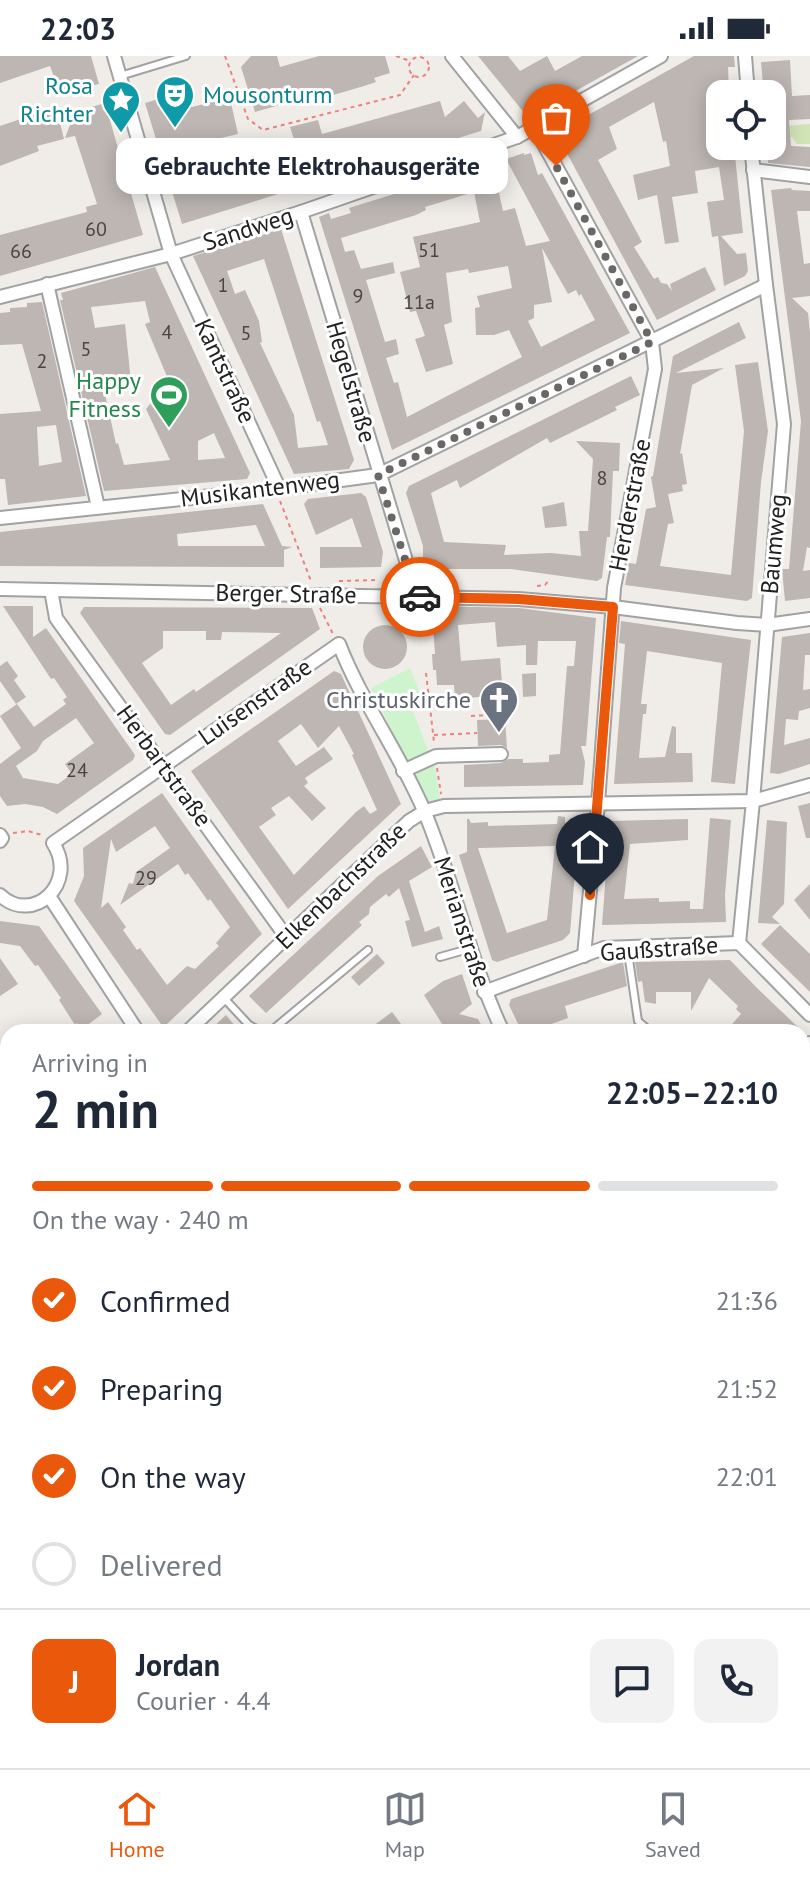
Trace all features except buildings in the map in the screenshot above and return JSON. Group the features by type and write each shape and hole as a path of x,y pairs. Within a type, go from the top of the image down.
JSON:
{"street":[{"name":"Kantstraße","path":"114,56 171,254 279,488"},
{"path":"452,56 517,137"},
{"name":"Sandweg","path":"0,297 171,254 517,137 661,56"},
{"path":"745,56 747,80"},
{"path":"535,128 652,342"},
{"name":"Baumweg","path":"739,943 784,424 752,160"},
{"path":"753,170 810,177"},
{"name":"Hegelstraße","path":"301,212 417,597"},
{"path":"47,284 98,507"},
{"name":"Musikantenweg","path":"0,518 378,475 766,285"},
{"name":"Herderstraße","path":"584,956 614,588 655,369 652,342"},
{"name":"Berger Straße","path":"0,589 519,599 767,625 810,619"},
{"name":"Herbartstraße","path":"51,590 56,618 287,938"},
{"name":"Luisenstraße","path":"53,843 339,644"},
{"name":"Merianstraße","path":"339,644 425,811 484,992 499,1024"},
{"path":"403,771 436,756 501,754"},
{"name":"Elkenbachstraße","path":"195,1024 409,821 425,811 443,807 753,801 810,785"},
{"path":"0,895 19,905 35,904 49,896 61,877 62,865 53,843"},
{"path":"49,896 133,1024"},
{"name":"Gaußstraße","path":"484,992 604,948 739,943 810,1015"}],"lane":[{"path":"120,76 186,56"},
{"path":"627,946 638,1021 642,1024"},
{"path":"440,957 472,948"},
{"path":"279,1024 368,950"},
{"path":"223,997 248,1024"}],"path":[{"path":"225,56 248,119 263,130 400,95 414,75"},
{"path":"396,56 411,62 422,58 429,64 425,75 414,75"},
{"path":"411,62 409,66 414,75"},
{"path":"279,488 282,510 315,590 312,594 339,644"},
{"path":"339,581 378,580"},
{"path":"537,586 545,585 549,580"},
{"path":"426,673 443,807"},
{"path":"471,716 513,714"},
{"path":"433,735 477,733"},
{"path":"1,838 14,832 28,831 42,834 53,843"}],"green space":[{"path":"810,124 810,144 797,144 792,137 786,137 786,126"},
{"path":"410,668 422,698 410,704 429,753 408,763 371,688"},
{"path":"434,761 440,800 427,805 410,771"}],"way so far":[{"path":"420,597 417,597 378,475 652,342 556,166"}],"place":[{"name":"Mousonturm","path":"175,129"},
{"name":"Rosa Richter","path":"121,134"},
{"name":"Gebrauchte Elektrohausgeräte","path":"556,166"},
{"name":"Happy Fitness","path":"169,429"},
{"name":"Christuskirche","path":"499,734"}],"route":[{"path":"420,597 519,599 613,607 590,895"}]}
